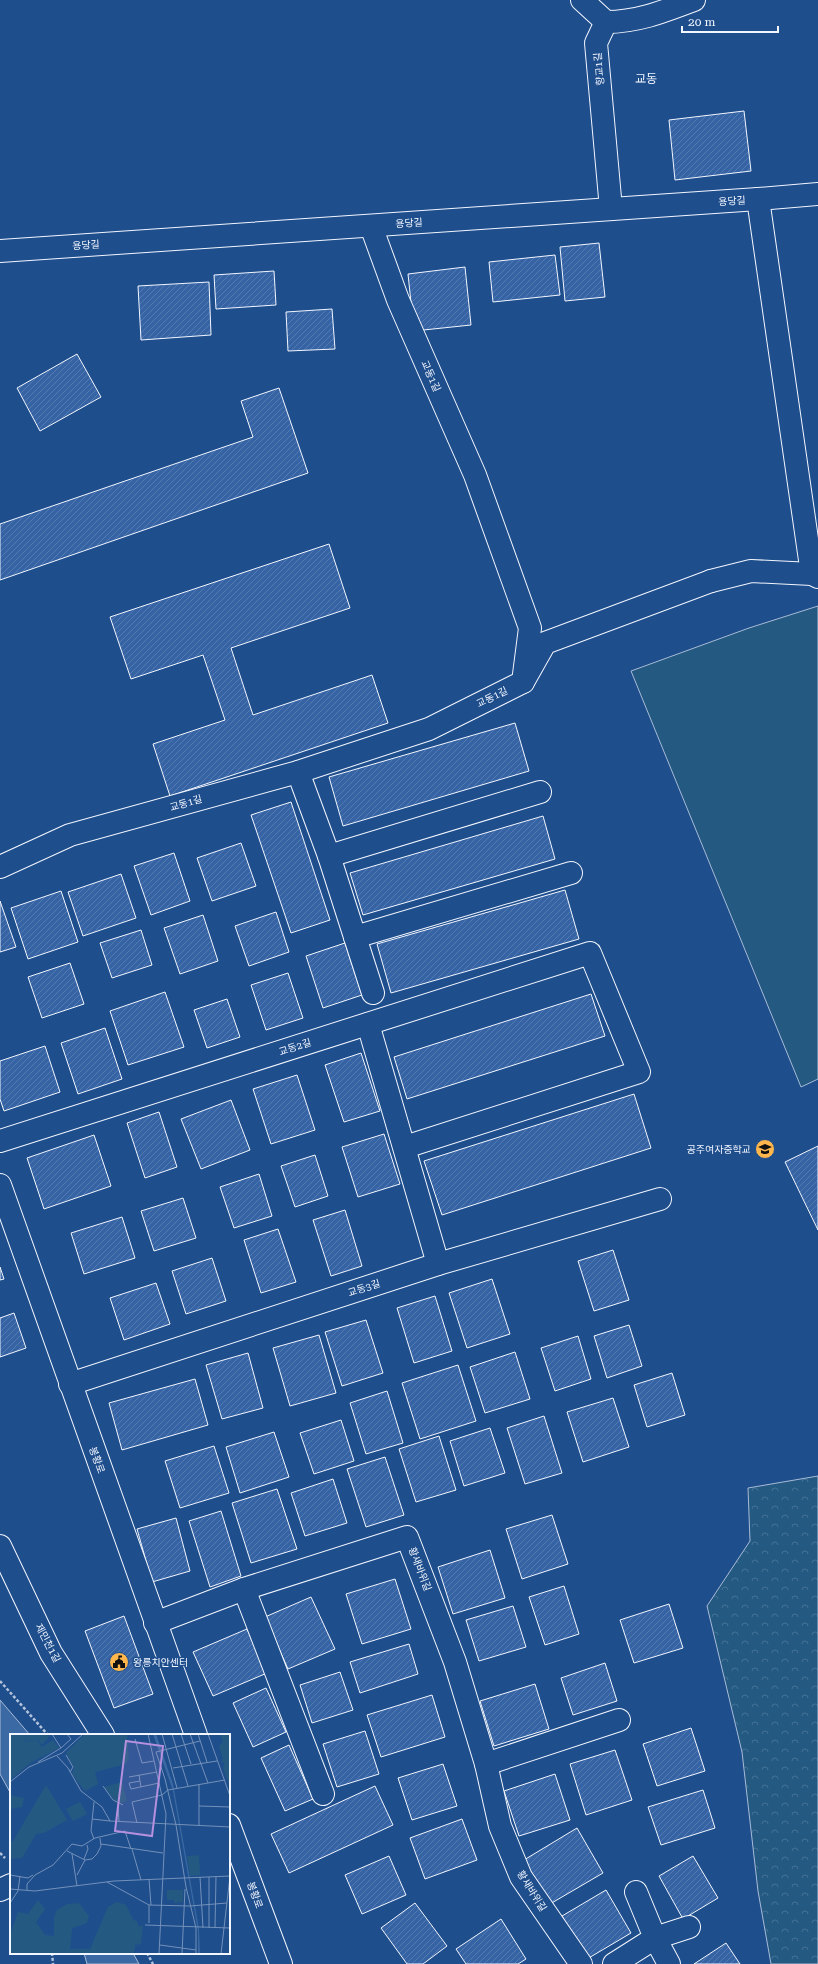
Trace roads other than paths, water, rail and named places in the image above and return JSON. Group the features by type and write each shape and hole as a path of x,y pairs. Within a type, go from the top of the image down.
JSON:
{"street":[{"path":"582,0 606,22 623,22 650,17 694,0"},
{"name":"향교1길","path":"606,22 596,44 611,209"},
{"name":"용당길","path":"0,251 818,194"},
{"path":"523,682 545,643 711,581 751,571 815,576 758,199"},
{"name":"교동1길","path":"0,867 70,835 298,772 429,729 523,682 530,628 475,475 398,300 371,226"},
{"path":"298,772 329,856 373,993"},
{"path":"329,856 540,792"},
{"path":"355,937 571,873"},
{"name":"교동2길","path":"0,1141 590,953 639,1072 405,1148"},
{"path":"368,1024 438,1264"},
{"name":"봉황로","path":"0,1185 196,1734"},
{"name":"교동3길","path":"70,1384 438,1264 660,1199"},
{"name":"황새바위길","path":"155,1623 244,1589 407,1537 455,1662 486,1764 500,1826 521,1877 580,1964"},
{"name":"제민천1길","path":"0,1546 52,1653 102,1734"},
{"path":"244,1589 323,1794"},
{"path":"486,1764 619,1720"},
{"name":"봉황로","path":"230,1828 281,1964"},
{"path":"0,1890 10,1885"},
{"path":"636,1892 655,1938 670,1964"},
{"path":"614,1964 655,1938 690,1927"}],"place":[{"name":"공주여자중학교","path":"765,1149"},
{"name":"왕릉치안센터","path":"119,1662"}],"district":[{"name":"교동","path":"646,79"}]}
